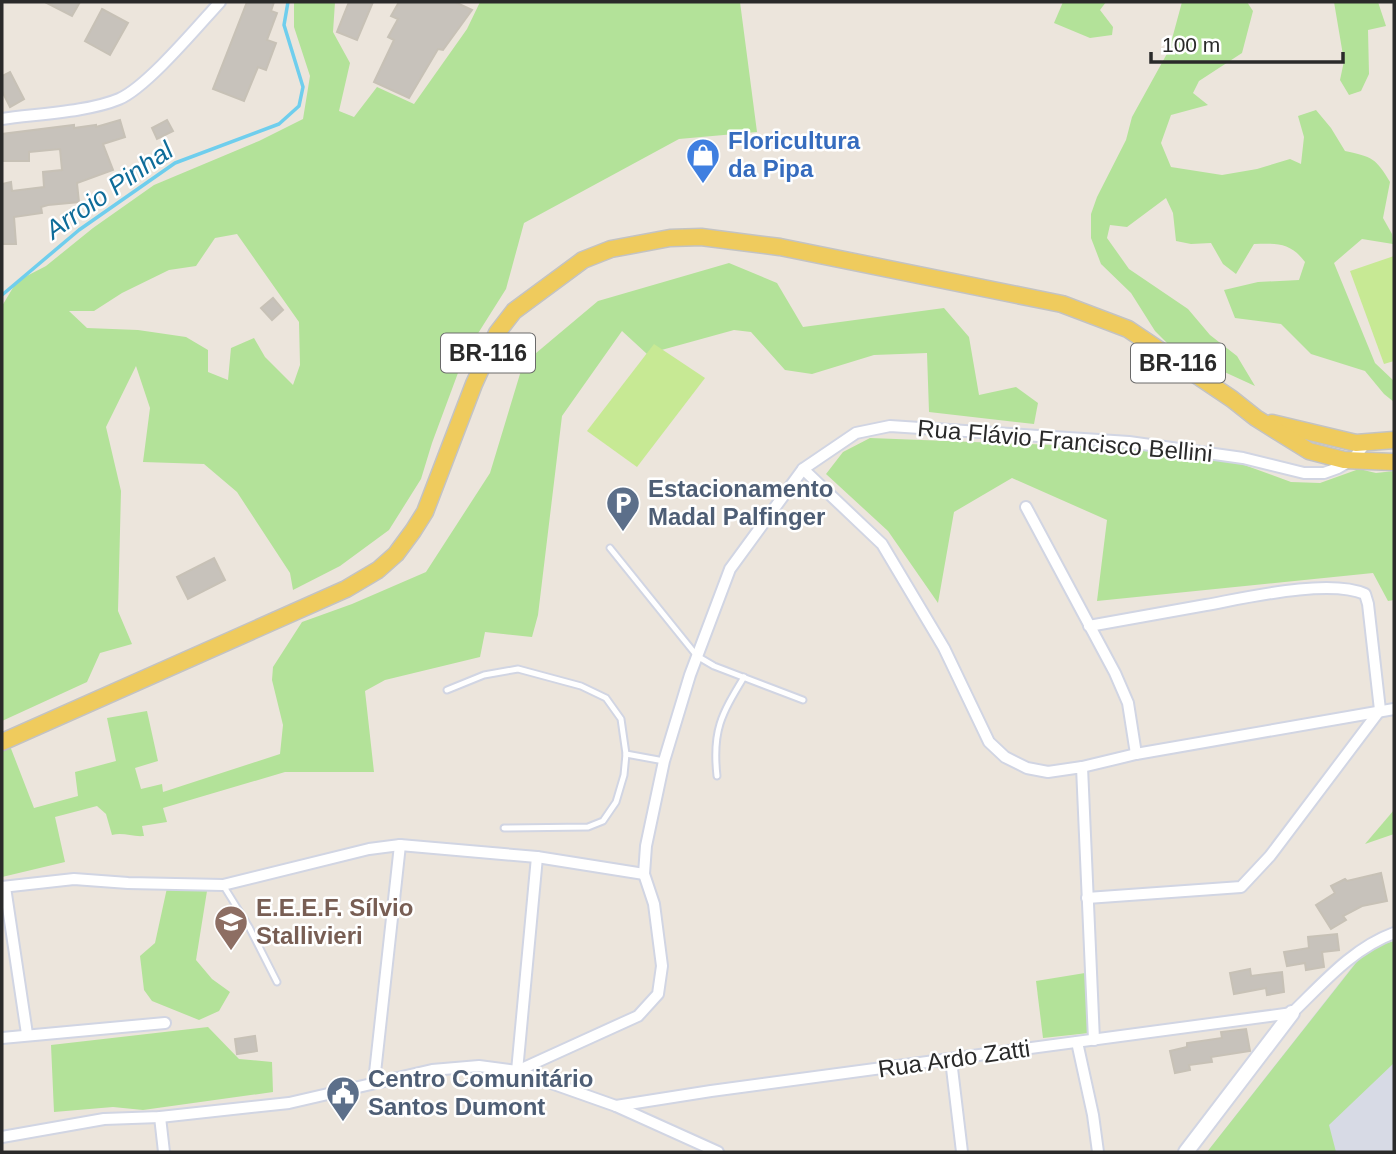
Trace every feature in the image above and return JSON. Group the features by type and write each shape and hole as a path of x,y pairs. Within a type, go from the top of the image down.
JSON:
{"main road":[{"name":"BR-116","path":"2,742 345,589 378,570 396,554 425,512 474,384 497,333 514,311 547,285 583,260 611,249 670,238 701,237 741,241 1062,304 1128,330 1309,451 1339,459 1394,462"},
{"name":"BR-116","path":"1256,418 1327,438 1356,443 1394,440"}],"street":[{"path":"2,119 93,106 121,98 151,74 220,2"},
{"name":"Rua Flávio Francisco Bellini","path":"644,874 646,846 664,761 697,656 730,569 803,469 856,433 890,426 1129,442 1244,458 1304,473 1324,473 1352,460 1366,443"},
{"path":"803,469 882,544 944,649 989,742 1004,757 1027,768 1048,772 1082,767 1136,754 1394,709"},
{"path":"1026,507 1128,703 1136,754"},
{"path":"1087,898 1241,887 1270,856 1380,710 1368,604 1365,594 1355,589 1333,588 1266,594 1089,626"},
{"path":"1082,767 1094,1040"},
{"path":"27,1034 3,887 74,879 223,885 369,849 400,845 537,857 644,874 654,904 662,966 658,994 638,1016 517,1071"},
{"path":"374,1082 400,845"},
{"path":"517,1071 537,857"},
{"path":"1186,1152 1292,1013 1357,952 1375,940 1394,933"},
{"name":"Rua Ardo Zatti","path":"616,1106 1292,1013"},
{"path":"2,1038 165,1023"},
{"path":"1077,1042 1098,1152"},
{"path":"951,1060 962,1152"},
{"path":"2,1138 104,1119 160,1117 289,1103 374,1082 444,1069 479,1066 517,1071 616,1106 718,1152"},
{"path":"160,1117 164,1152"}],"lane":[{"path":"610,548 697,656 714,666 803,700"},
{"path":"447,690 484,675 518,669 581,686 607,698 621,719 626,754 616,802 603,821 588,827 504,828"},
{"path":"717,776 715,753 718,728 725,709 744,677"},
{"path":"626,754 664,761"},
{"path":"223,885 249,927 277,982"}],"shaded area":[{"path":"1394,941 1394,1152 1207,1152 1356,962"}],"green space":[{"path":"294,2 335,2 333,32 350,63 339,111 354,117 377,87 414,104 467,29 480,2 740,2 757,132 679,139 524,223 506,289 465,354 421,479 389,530 340,566 293,590 290,573 237,492 204,464 143,462 150,408 136,366 106,427 121,491 118,611 132,644 100,653 87,682 2,721 2,306 17,281 46,266 93,228 154,185 259,141 303,119 310,76 294,27","holes":["237,234 299,322 300,365 293,385 265,357 254,338 231,348 228,380 208,372 208,350 186,337 138,330 87,328 69,311 94,311 122,293 169,270 196,266 215,238"]},
{"path":"1063,2 1106,2 1100,10 1113,27 1112,35 1090,38 1054,23"},
{"path":"1182,2 1247,2 1253,11 1242,53 1199,81 1193,93 1208,105 1171,115 1161,143 1171,167 1222,175 1257,169 1290,159 1301,164 1304,137 1298,116 1316,110 1345,151 1372,160 1390,182 1383,218 1392,234 1393,244 1362,239 1334,263 1375,363 1394,381 1394,402 1365,371 1311,354 1281,324 1235,318 1224,290 1258,282 1299,280 1305,262 1289,248 1277,244 1254,244 1236,274 1223,264 1211,243 1191,244 1176,241 1173,213 1166,198 1127,227 1110,225 1107,238 1129,269 1188,309 1210,335 1237,356 1255,386 1172,348 1155,331 1131,293 1101,264 1091,238 1091,214 1126,140 1132,117 1169,50"},
{"path":"1334,2 1378,2 1386,26 1368,30 1369,74 1361,91 1349,95 1340,80 1344,61"},
{"path":"1394,256 1394,361 1384,364 1350,271"},
{"path":"729,263 777,283 803,327 944,308 969,337 979,395 1016,387 1038,403 1034,424 929,412 927,353 874,355 812,374 785,370 751,332 734,330 647,354 622,331 562,416 538,615 532,637 485,632 480,657 385,680 365,691 374,772 285,772 163,808 167,822 142,826 144,836 112,835 106,814 97,806 55,817 65,862 2,877 2,750 10,746 34,808 78,796 75,772 116,761 107,718 147,711 158,761 135,768 141,789 162,784 163,792 280,754 283,725 272,680 273,667 302,622 426,572 490,473 523,364 598,301"},
{"path":"654,344 705,378 637,467 587,431"},
{"path":"870,438 1132,448 1236,462 1291,482 1320,483 1359,469 1376,473 1394,471 1394,600 1388,601 1373,573 1097,601 1107,520 1012,478 954,512 938,603 888,531 826,474 843,452"},
{"path":"1394,810 1394,834 1365,844"},
{"path":"167,888 207,891 196,960 212,979 230,992 219,1011 199,1020 152,1001 144,990 140,956 155,943"},
{"path":"1394,941 1394,1063 1329,1125 1336,1152 1207,1152 1367,949"},
{"path":"1085,973 1089,1033 1043,1038 1036,981"},
{"path":"208,1027 239,1059 272,1062 273,1092 143,1110 113,1107 54,1112 51,1045"}],"building":[{"path":"45,2 80,2 72,16"},
{"path":"247,2 274,2 271,11 277,13 267,40 276,43 266,70 258,67 244,101 213,89"},
{"path":"349,2 373,2 357,40 337,32"},
{"path":"399,2 455,2 472,10 443,50 438,49 409,98 374,82 394,40 388,37 398,19 391,16"},
{"path":"102,9 128,23 110,55 85,41"},
{"path":"10,72 24,99 10,107 2,91 2,76"},
{"path":"120,120 125,137 103,144 113,170 77,183 79,202 48,205 41,207 42,213 14,217 16,244 2,244 2,184 11,182 12,191 44,187 43,172 62,170 60,149 29,152 29,161 2,161 2,134 74,125 74,128 96,127"},
{"path":"167,120 173,131 157,139 152,128"},
{"path":"273,298 283,310 272,320 261,308"},
{"path":"214,558 225,580 188,599 177,577"},
{"path":"1381,873 1387,901 1362,906 1343,916 1346,920 1331,929 1316,905 1335,893 1331,886 1345,879 1347,881"},
{"path":"1337,934 1339,950 1322,952 1324,967 1306,970 1305,963 1287,966 1284,952 1309,948 1308,937"},
{"path":"1250,969 1251,976 1282,972 1284,992 1267,995 1266,988 1234,994 1230,973"},
{"path":"1246,1029 1250,1051 1211,1057 1212,1062 1189,1065 1190,1070 1175,1073 1170,1051 1187,1047 1187,1043 1222,1038 1221,1032"},
{"path":"255,1036 257,1051 237,1054 235,1039"}],"waterway":[{"name":"Arroio Pinhal","path":"2,295 79,230 175,163 279,124 299,106 303,87 284,25 288,2"}],"place":[{"name":"Floricultura da Pipa","path":"703,185"},
{"name":"Estacionamento Madal Palfinger","path":"623,533"},
{"name":"E.E.E.F. Sílvio Stallivieri","path":"231,952"},
{"name":"Centro Comunitário Santos Dumont","path":"343,1123"}]}
